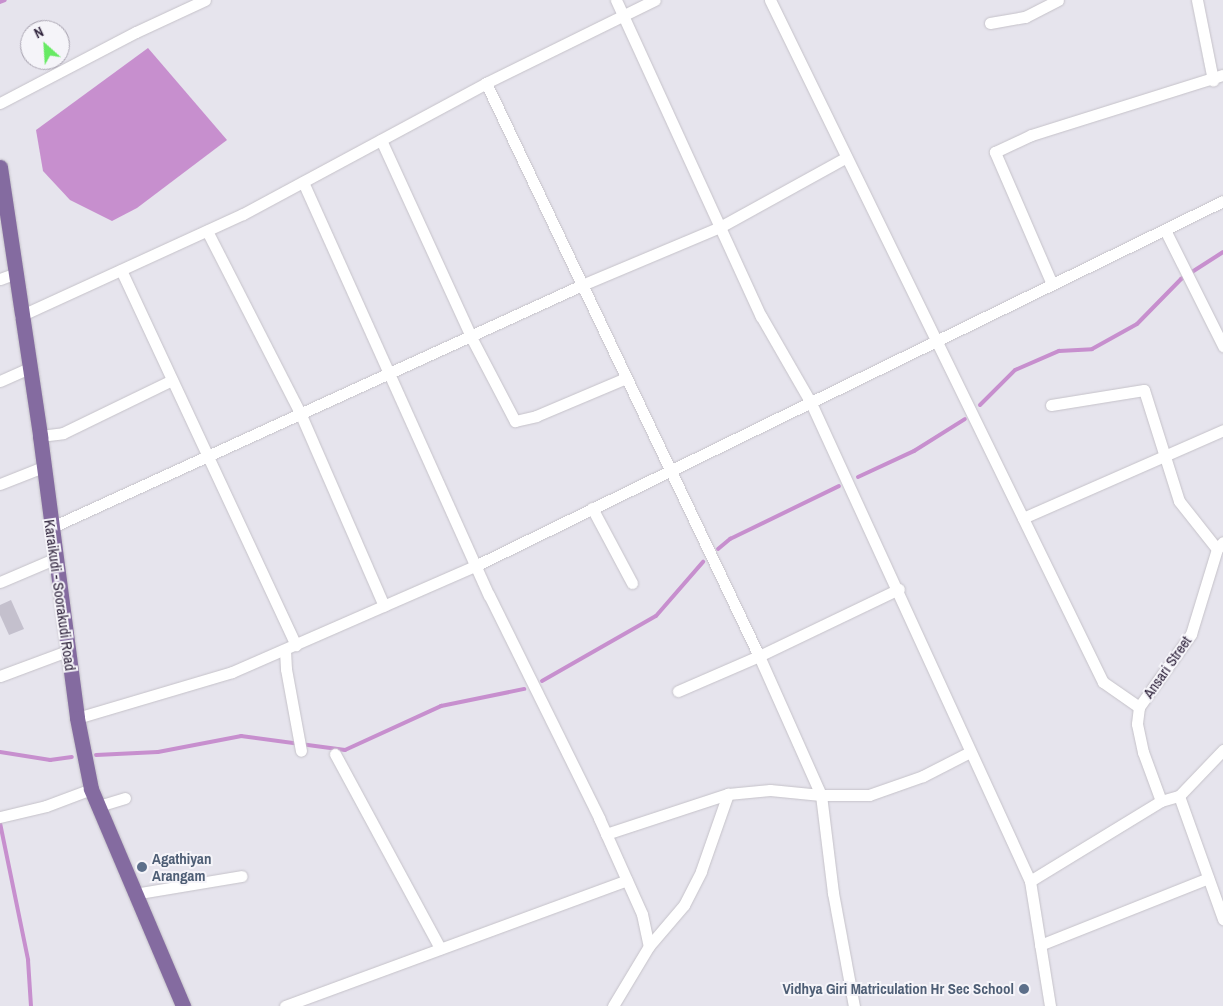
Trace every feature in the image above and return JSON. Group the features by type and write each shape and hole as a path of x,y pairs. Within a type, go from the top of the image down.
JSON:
{"main road":[{"name":"Karaikudi - Soorakudi Road","path":"0,167 7,276 20,316 29,368 40,436 54,559 77,718 93,796 183,1006"}],"street":[{"path":"0,103 136,32 205,0"},
{"path":"616,0 761,316 811,403 899,590 970,752 1030,881 1050,1006"},
{"path":"20,316 207,231 303,182 486,83 654,0"},
{"path":"770,0 1103,682 1139,707 1137,724 1143,752 1161,802"},
{"path":"990,23 1025,17 1058,0"},
{"path":"1052,284 995,152 1031,135 1218,78 1198,0"},
{"path":"486,83 759,656 820,795 833,893 854,1006"},
{"path":"381,140 471,337 507,408 520,422 626,378"},
{"path":"50,528 389,376 582,285 720,227 846,158"},
{"path":"303,182 475,566 627,880 642,914 649,946"},
{"path":"77,718 232,672 475,566 1223,201"},
{"path":"1165,230 1223,346"},
{"path":"207,231 301,415 384,606"},
{"path":"121,270 208,458 290,648 286,670 301,750"},
{"path":"0,380 29,368"},
{"path":"40,436 62,433 172,380"},
{"path":"1051,405 1144,390 1166,455 1178,501 1220,545"},
{"path":"1024,518 1223,430"},
{"path":"0,484 43,467"},
{"path":"592,508 632,583"},
{"name":"Ansari Street","path":"1139,707 1191,634 1220,545"},
{"path":"0,582 54,559"},
{"path":"678,691 759,656 899,590"},
{"path":"0,676 67,651"},
{"path":"1030,881 1161,802 1179,796 1223,750"},
{"path":"606,834 728,794 770,790 820,795 869,795 923,776 970,752"},
{"path":"335,754 440,948"},
{"path":"613,1006 649,946 684,905 701,871 728,794"},
{"path":"0,817 93,796 102,805 125,798"},
{"path":"1179,796 1223,919"},
{"path":"134,894 242,876"},
{"path":"1040,945 1208,878"},
{"path":"285,1006 627,880"}],"shaded area":[{"path":"148,48 227,140 137,208 112,221 70,200 43,171 36,130"}],"building":[{"path":"11,600 24,629 9,635 0,615 0,605"}],"waterway":[{"path":"0,2 5,0"},
{"path":"980,405 1015,370 1059,351 1092,349 1137,324 1181,279 1223,252"},
{"path":"858,477 914,451 965,419"},
{"path":"718,549 730,539 839,486"},
{"path":"542,681 656,616 703,562"},
{"path":"96,755 158,752 241,736 345,750 441,706 524,689"},
{"path":"0,752 50,760 72,757"},
{"path":"0,823 28,960 31,1006"}],"place":[{"name":"Agathiyan Arangam","path":"142,867"},
{"name":"Vidhya Giri Matriculation Hr Sec School","path":"1024,989"}]}
